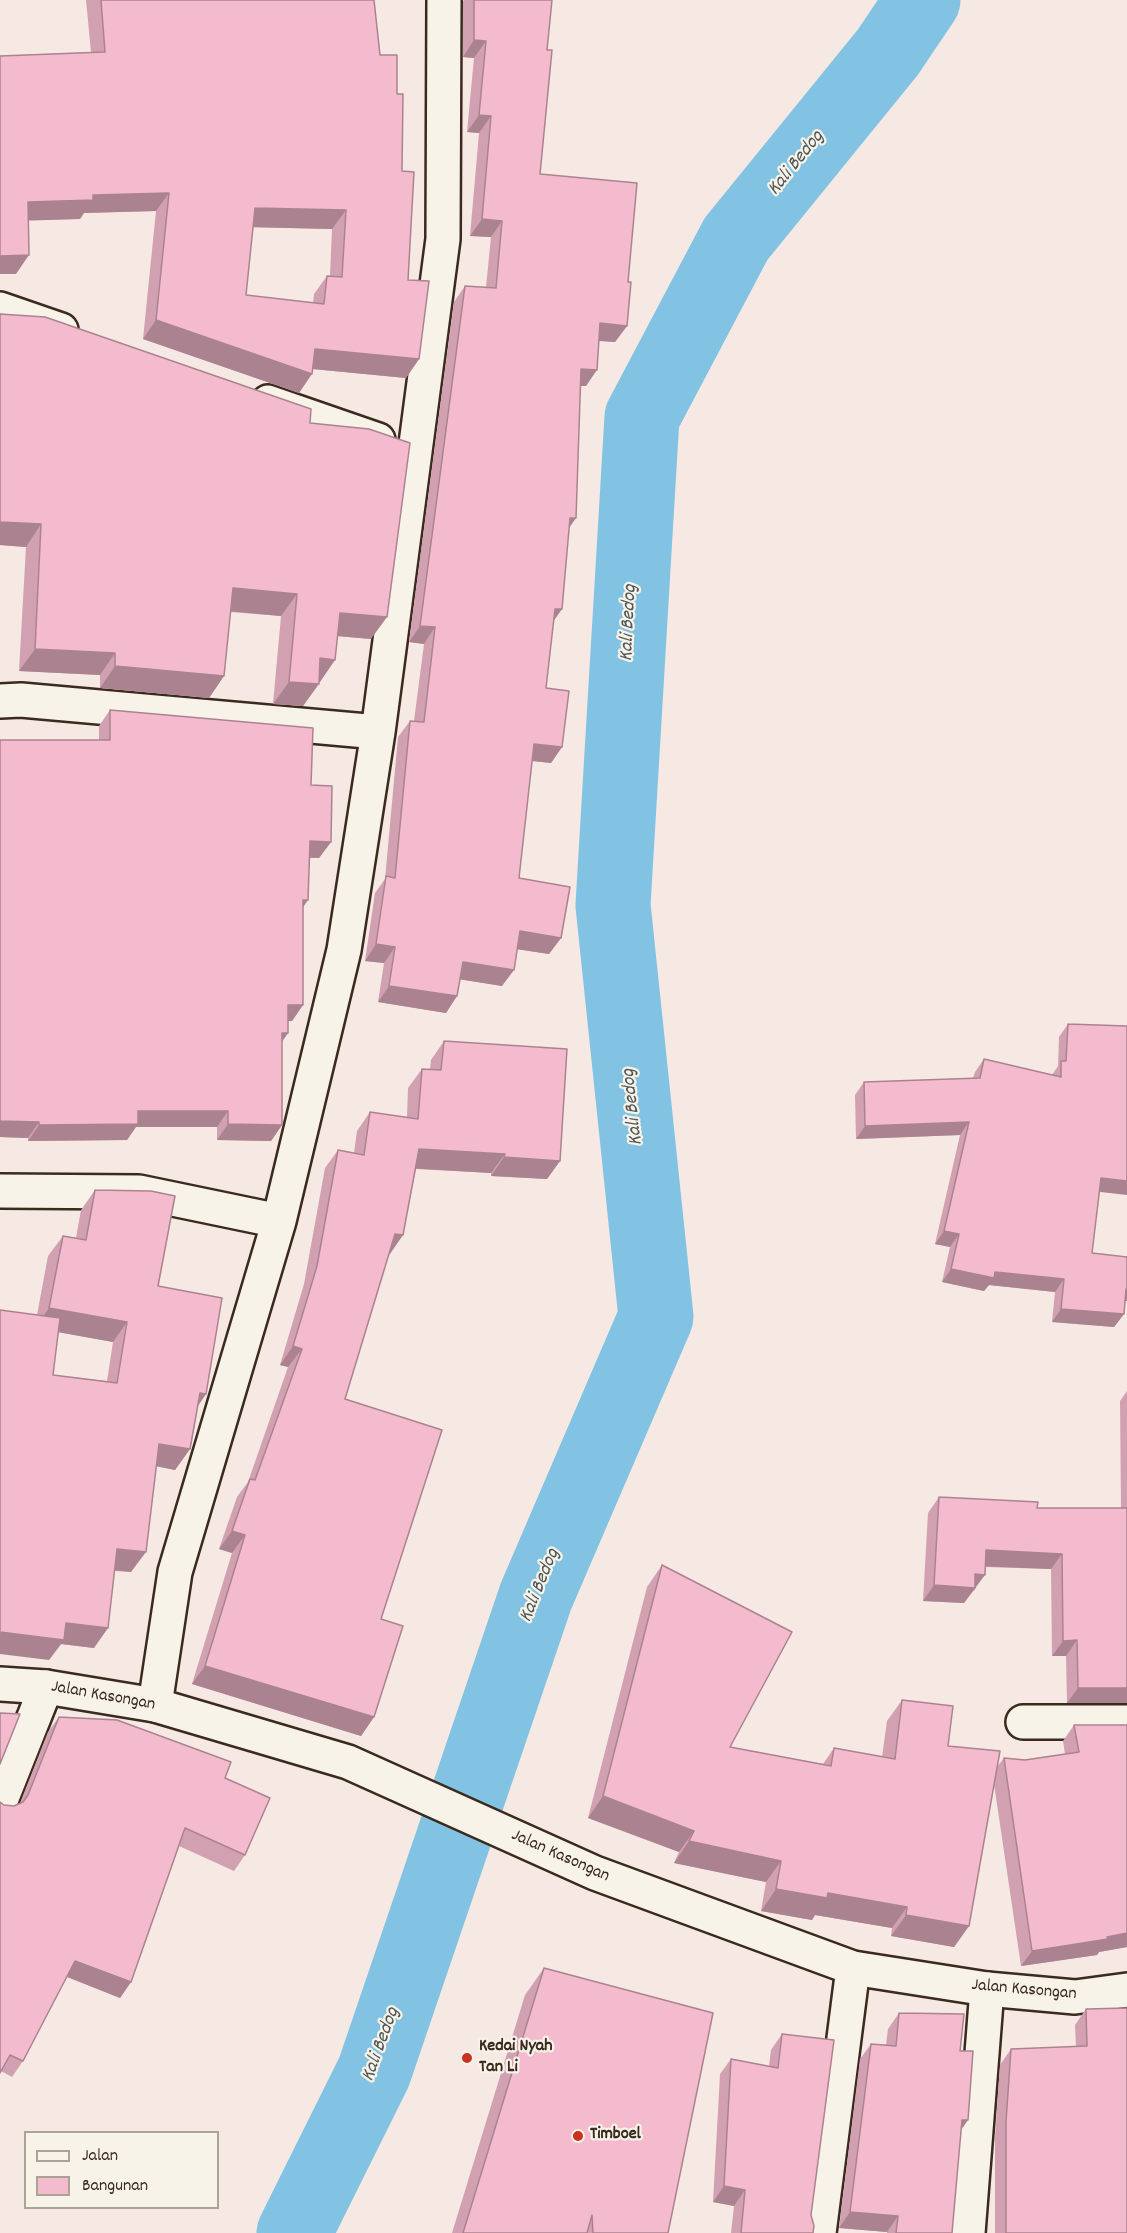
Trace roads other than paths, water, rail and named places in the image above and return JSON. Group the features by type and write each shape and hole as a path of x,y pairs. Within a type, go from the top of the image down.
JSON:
{"street":[{"path":"155,1705 175,1572 279,1221 344,950 378,732 413,452 443,239 444,0"},
{"path":"0,309 89,340"},
{"path":"234,390 413,452"},
{"path":"0,701 21,700 378,732"},
{"path":"0,1191 139,1192 279,1221"},
{"name":"Jalan Kasongan","path":"0,1684 46,1687 155,1705 348,1762 595,1873 853,1968 987,1989 1075,1997 1127,1990"},
{"path":"0,1803 46,1687"},
{"path":"1023,1722 1127,1722"},
{"path":"819,2233 853,1968"},
{"path":"968,2233 987,1989"}],"waterway":[{"name":"Kali Bedog","path":"294,2233 374,2072 536,1596 656,1317 613,905 642,417 736,239 888,52 923,0"}],"place":[{"name":"Kedai Nyah Tan Li","path":"467,2058"},
{"name":"Timboel","path":"578,2136"}]}
